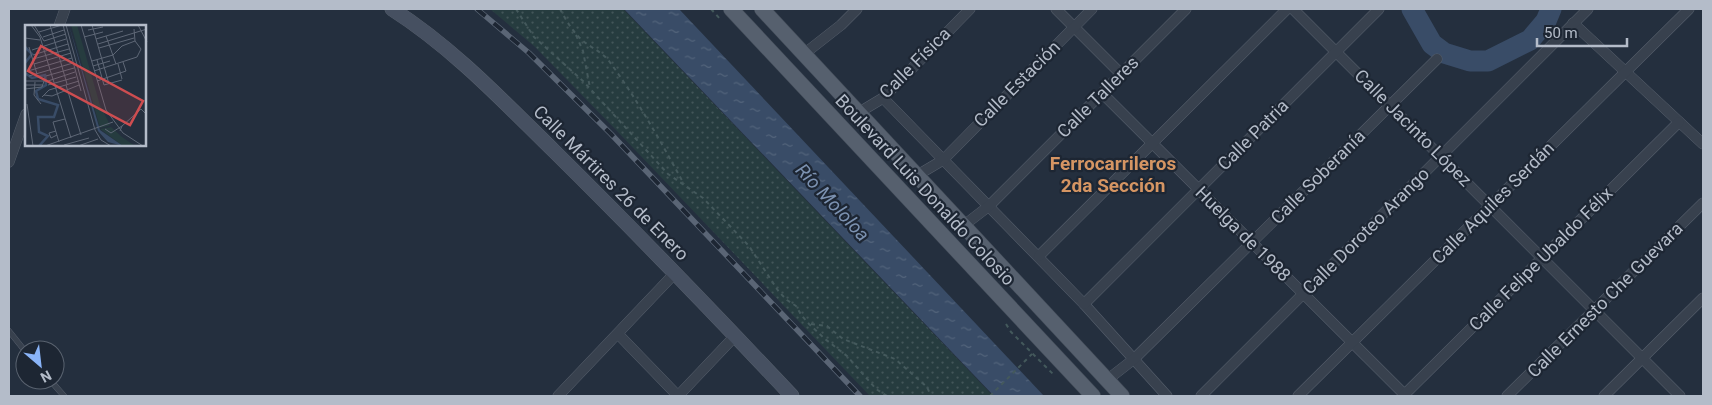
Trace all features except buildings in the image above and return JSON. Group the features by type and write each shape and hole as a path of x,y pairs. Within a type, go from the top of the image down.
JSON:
{"main road":[{"name":"Boulevard Luis Donaldo Colosio","path":"730,9 1093,396"},
{"name":"Boulevard Luis Donaldo Colosio","path":"762,9 1122,396"},
{"path":"1021,320 1036,305"}],"street":[{"path":"58,25 65,9"},
{"name":"Calle Mártires 26 de Enero","path":"392,9 417,25 476,75 636,232 792,396"},
{"path":"804,54 841,25 857,9"},
{"name":"Calle Física","path":"858,113 883,98 970,9"},
{"path":"1056,9 1121,74"},
{"name":"Calle Estación","path":"916,176 943,160 1092,9"},
{"name":"Calle Talleres","path":"963,226 989,206 1186,9"},
{"path":"1039,256 1287,9"},
{"name":"Calle Jacinto López","path":"1293,9 1680,396"},
{"name":"Calle Patria","path":"1084,304 1379,9"},
{"name":"Calle Doroteo Arango","path":"1200,396 1588,9"},
{"name":"Calle Aquiles Serdán","path":"1298,396 1689,9"},
{"path":"1574,23 1703,144"},
{"name":"Calle Soberanía","path":"1107,380 1134,360 1437,59"},
{"name":"Huelga de 1988","path":"1102,93 1404,396"},
{"name":"Boulevard Luis Donaldo Colosio","path":"883,98 1039,256 1167,396"},
{"path":"9,162 25,117"},
{"name":"Calle Felipe Ubaldo Félix","path":"1404,396 1679,122"},
{"name":"Calle Ernesto Che Guevara","path":"1507,396 1703,203"},
{"path":"560,396 675,273"},
{"path":"1604,396 1703,298"},
{"path":"618,334 678,396 735,336"}],"path":[{"path":"516,9 534,37 575,73 654,160 668,174 703,198 749,246 779,292 796,306 809,324 847,356 876,389 887,396"},
{"path":"560,9 575,33 583,52 590,90"},
{"path":"575,33 591,47 600,51 608,60 666,150 686,186"},
{"path":"809,324 827,326 843,339 895,359 927,387 930,396"},
{"path":"990,396 1032,354"}],"green space":[{"path":"490,9 623,9 993,396 870,396 534,46"}],"water":[{"name":"Río Mololoa","path":"624,9 679,9 1044,396 994,396"}],"waterway":[{"path":"1412,9 1432,44 1444,53 1470,61 1488,61 1530,40 1546,21 1551,9"}],"railway":[{"path":"477,9 529,53 611,134 860,396"}],"district":[{"name":"Ferrocarrileros 2da Sección","path":"1113,174"}]}
